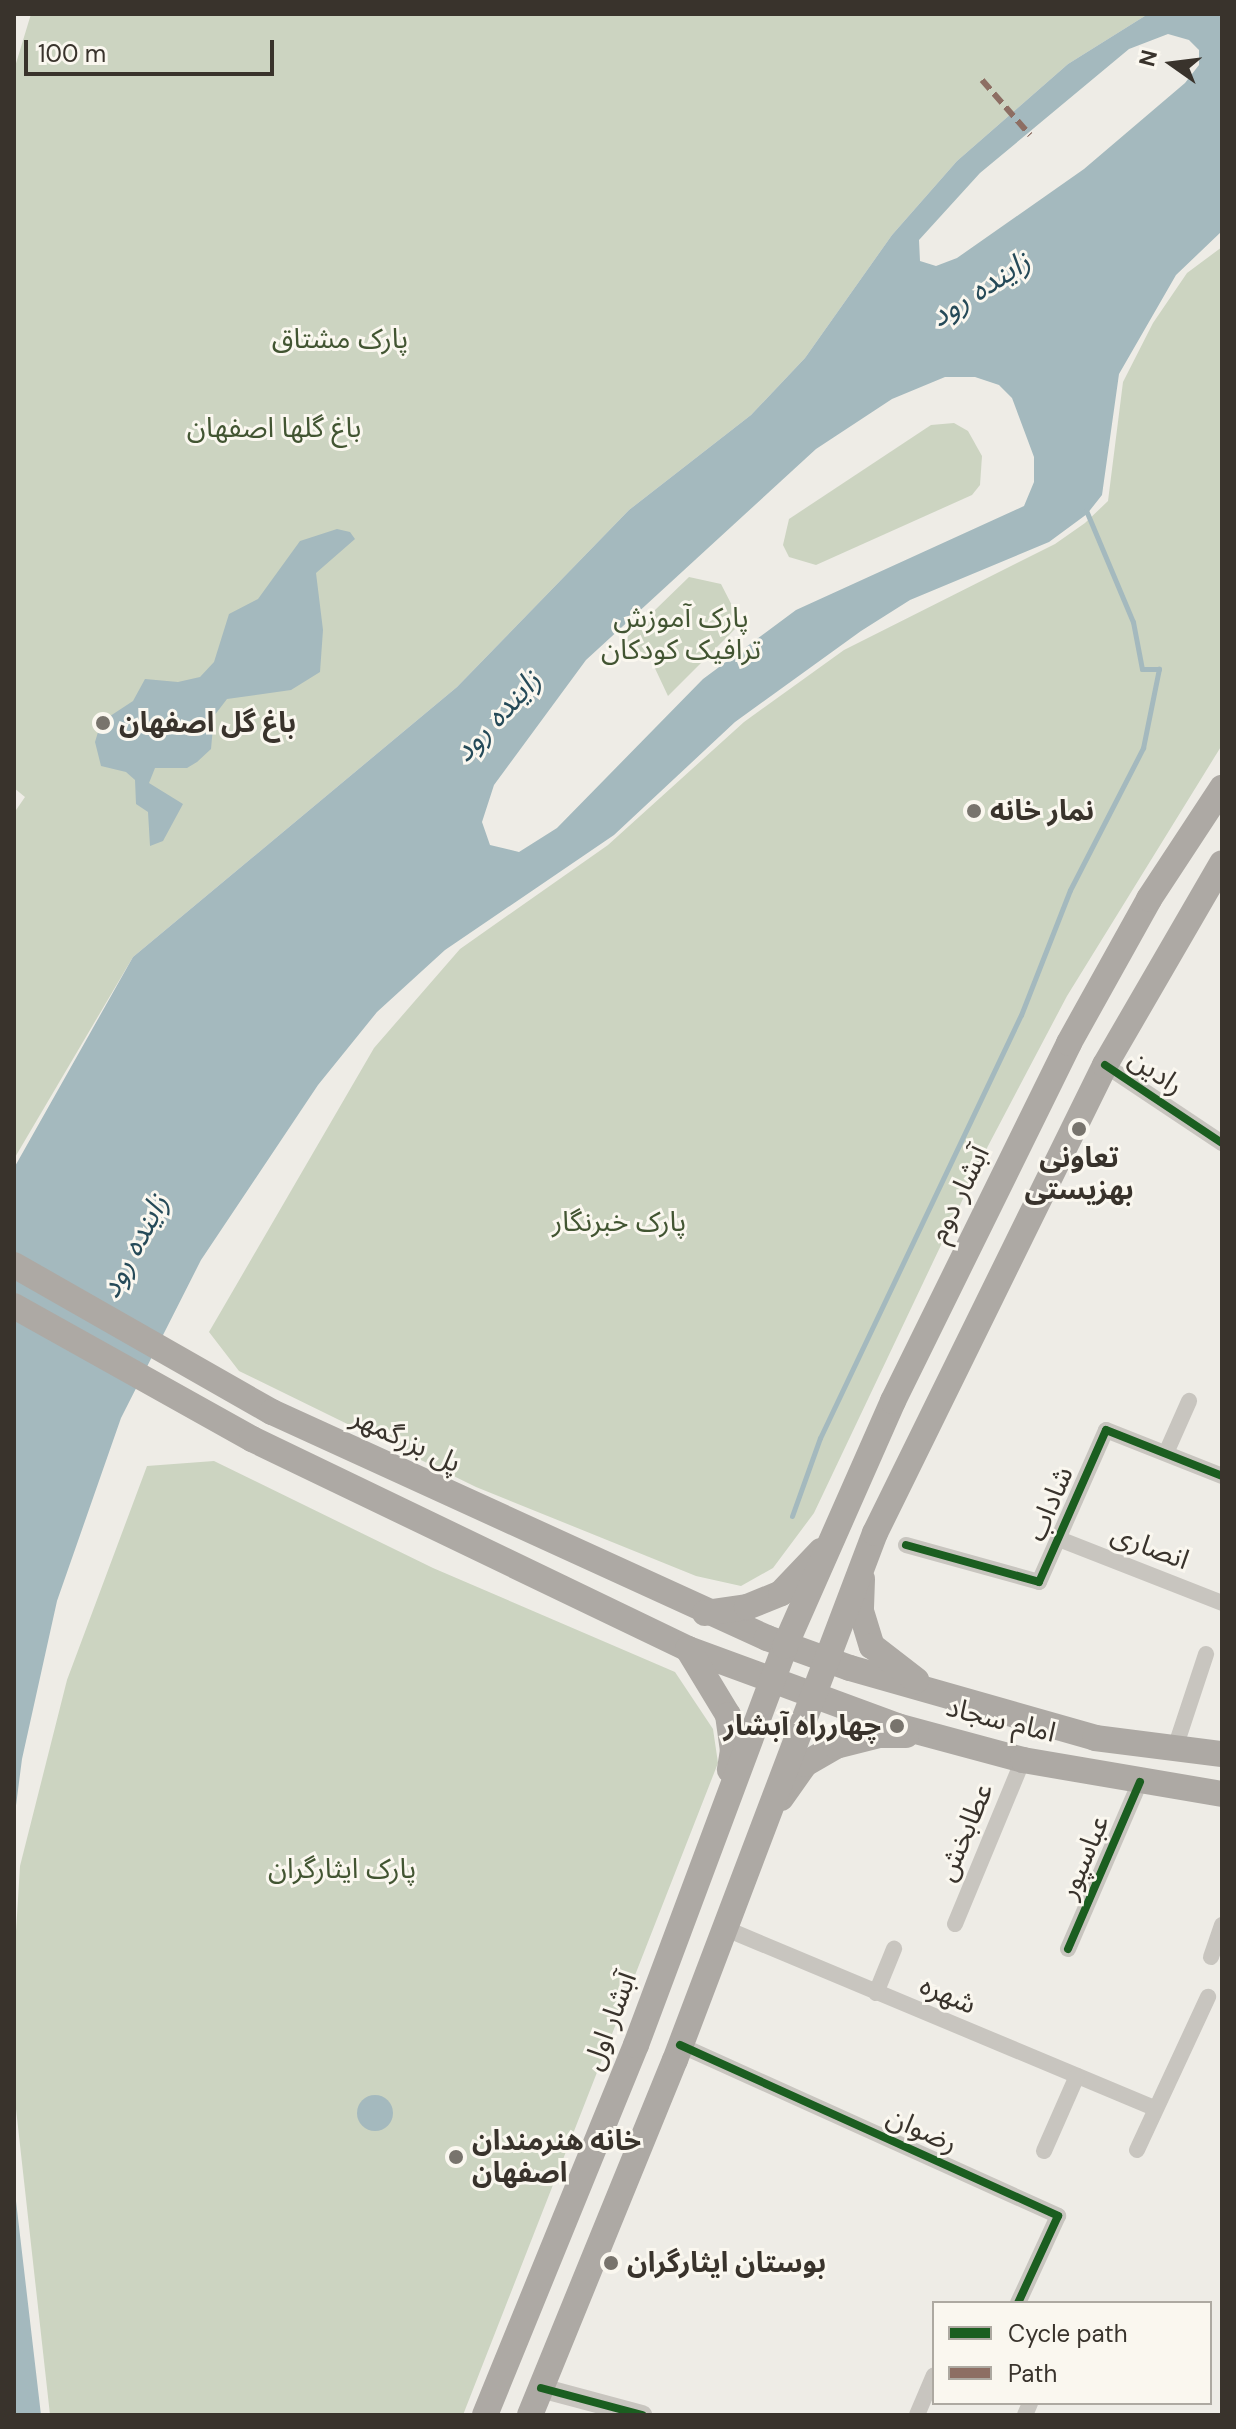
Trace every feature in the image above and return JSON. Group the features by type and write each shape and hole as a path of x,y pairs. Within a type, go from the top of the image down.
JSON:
{"main road":[{"name":"آبشار دوم","path":"785,1646 893,1401 1069,1043 1149,899 1222,788"},
{"path":"530,2415 680,2045 863,1559 1105,1065 1222,863"},
{"name":"پل بزرگمهر","path":"14,1265 225,1388 705,1613 785,1646"},
{"path":"14,1306 212,1417 688,1649 772,1680"},
{"path":"893,1401 930,1420"},
{"path":"705,1613 747,1607 781,1593 834,1537"},
{"path":"863,1559 861,1611 872,1646 892,1665 939,1694"},
{"name":"امام سجاد","path":"785,1646 1095,1738 1222,1754"},
{"name":"آبشار اول","path":"485,2415 665,1965 785,1646"},
{"path":"688,1649 728,1715 733,1750 723,1808"},
{"name":"امام سجاد","path":"772,1680 932,1735 1023,1760 1222,1794"},
{"path":"760,1831 805,1764 836,1746 879,1735 932,1735"},
{"path":"665,1965 705,1980"}],"street":[{"name":"رادین","path":"1105,1065 1222,1143"},
{"path":"1166,1453 1189,1401"},
{"name":"شاداب","path":"906,1545 1039,1582 1106,1430 1222,1476"},
{"name":"انصاری","path":"1059,1539 1222,1603"},
{"path":"1175,1748 1206,1654"},
{"name":"عطابخش","path":"955,1924 1023,1760"},
{"name":"عباسپور","path":"1068,1949 1140,1782"},
{"path":"1211,1957 1222,1925"},
{"name":"شهره","path":"724,1928 1154,2108"},
{"path":"876,1993 894,1949"},
{"path":"1137,2150 1208,1997"},
{"name":"رضوان","path":"680,2045 1058,2216 1019,2301"},
{"path":"1044,2151 1077,2076"},
{"path":"917,2415 932,2380"},
{"path":"541,2388 642,2415"}],"green space":[{"name":"پارک مشتاق","path":"31,14 1148,14 1068,64 957,161 892,235 805,358 751,415 629,510 457,687 133,957 14,1159 14,813 25,797 14,788 14,70"},
{"name":"پارک خبرنگار","path":"1222,247 1222,745 1067,996 988,1146 814,1513 773,1568 741,1586 696,1576 476,1487 239,1371 209,1332 374,1048 460,949 608,845 744,722 844,650 1055,544 1085,523 1108,501 1123,382 1153,323 1187,273"},
{"path":"954,423 968,431 982,456 980,485 972,495 816,565 789,557 783,545 789,519 931,425"},
{"name":"پارک آموزش ترافیک کودکان","path":"689,577 721,584 741,623 668,696 652,662 620,644"},
{"name":"پارک ایثارگران","path":"214,1461 433,1568 675,1672 713,1729 718,1763 463,2415 50,2415 16,2109 14,1964 20,1866 67,1680 147,1466"}],"water":[{"name":"زاینده رود","path":"1148,14 1222,14 1222,231 1176,275 1119,374 1102,495 1087,514 1049,542 910,600 861,631 735,722 614,835 445,950 377,1012 318,1085 201,1260 121,1418 57,1601 22,1759 14,1821 14,1168 133,957 457,687 629,510 751,415 805,358 892,235 957,161 1068,64","holes":["1168,34 1189,40 1199,50 1199,65 1185,83 1084,169 957,258 936,266 920,261 919,240 980,173 1129,49","945,377 975,377 999,385 1012,398 1034,457 1034,482 1024,506 796,610 703,679 557,828 519,852 490,845 482,822 494,785 586,660 816,449 892,399"]},
{"path":"337,529 350,532 355,539 316,573 323,630 320,672 291,690 227,699 214,716 211,749 187,768 155,768 149,783 183,804 163,841 150,846 148,812 136,804 135,780 126,772 101,766 95,742 101,722 133,701 145,679 178,682 200,677 214,662 229,614 258,599 300,541"},
{"path":"375,2095 388,2100 393,2113 388,2126 375,2131 362,2126 357,2113 362,2100"},
{"path":"14,2181 16,2201 41,2415 14,2415"}],"waterway":[{"path":"792,1516 820,1438 1021,1015 1070,890 1143,748 1159,669 1142,669 1133,622 1086,510"}],"marked path":[{"path":"982,80 1030,135"}],"cycle path":[{"path":"1105,1065 1222,1143"},
{"path":"906,1545 1039,1582 1106,1430 1222,1476"},
{"path":"1068,1949 1140,1782"},
{"path":"680,2045 1058,2216 1019,2301"},
{"path":"541,2388 642,2415"}],"place":[{"name":"باغ گل اصفهان","path":"103,723"},
{"name":"نمار خانه","path":"974,811"},
{"name":"تعاونی بهزیستی","path":"1079,1129"},
{"name":"چهارراه آبشار","path":"897,1726"},
{"name":"خانه هنرمندان اصفهان","path":"456,2157"},
{"name":"بوستان ایثارگران","path":"611,2263"}],"park label":[{"name":"باغ گلها اصفهان","path":"274,428"}]}
